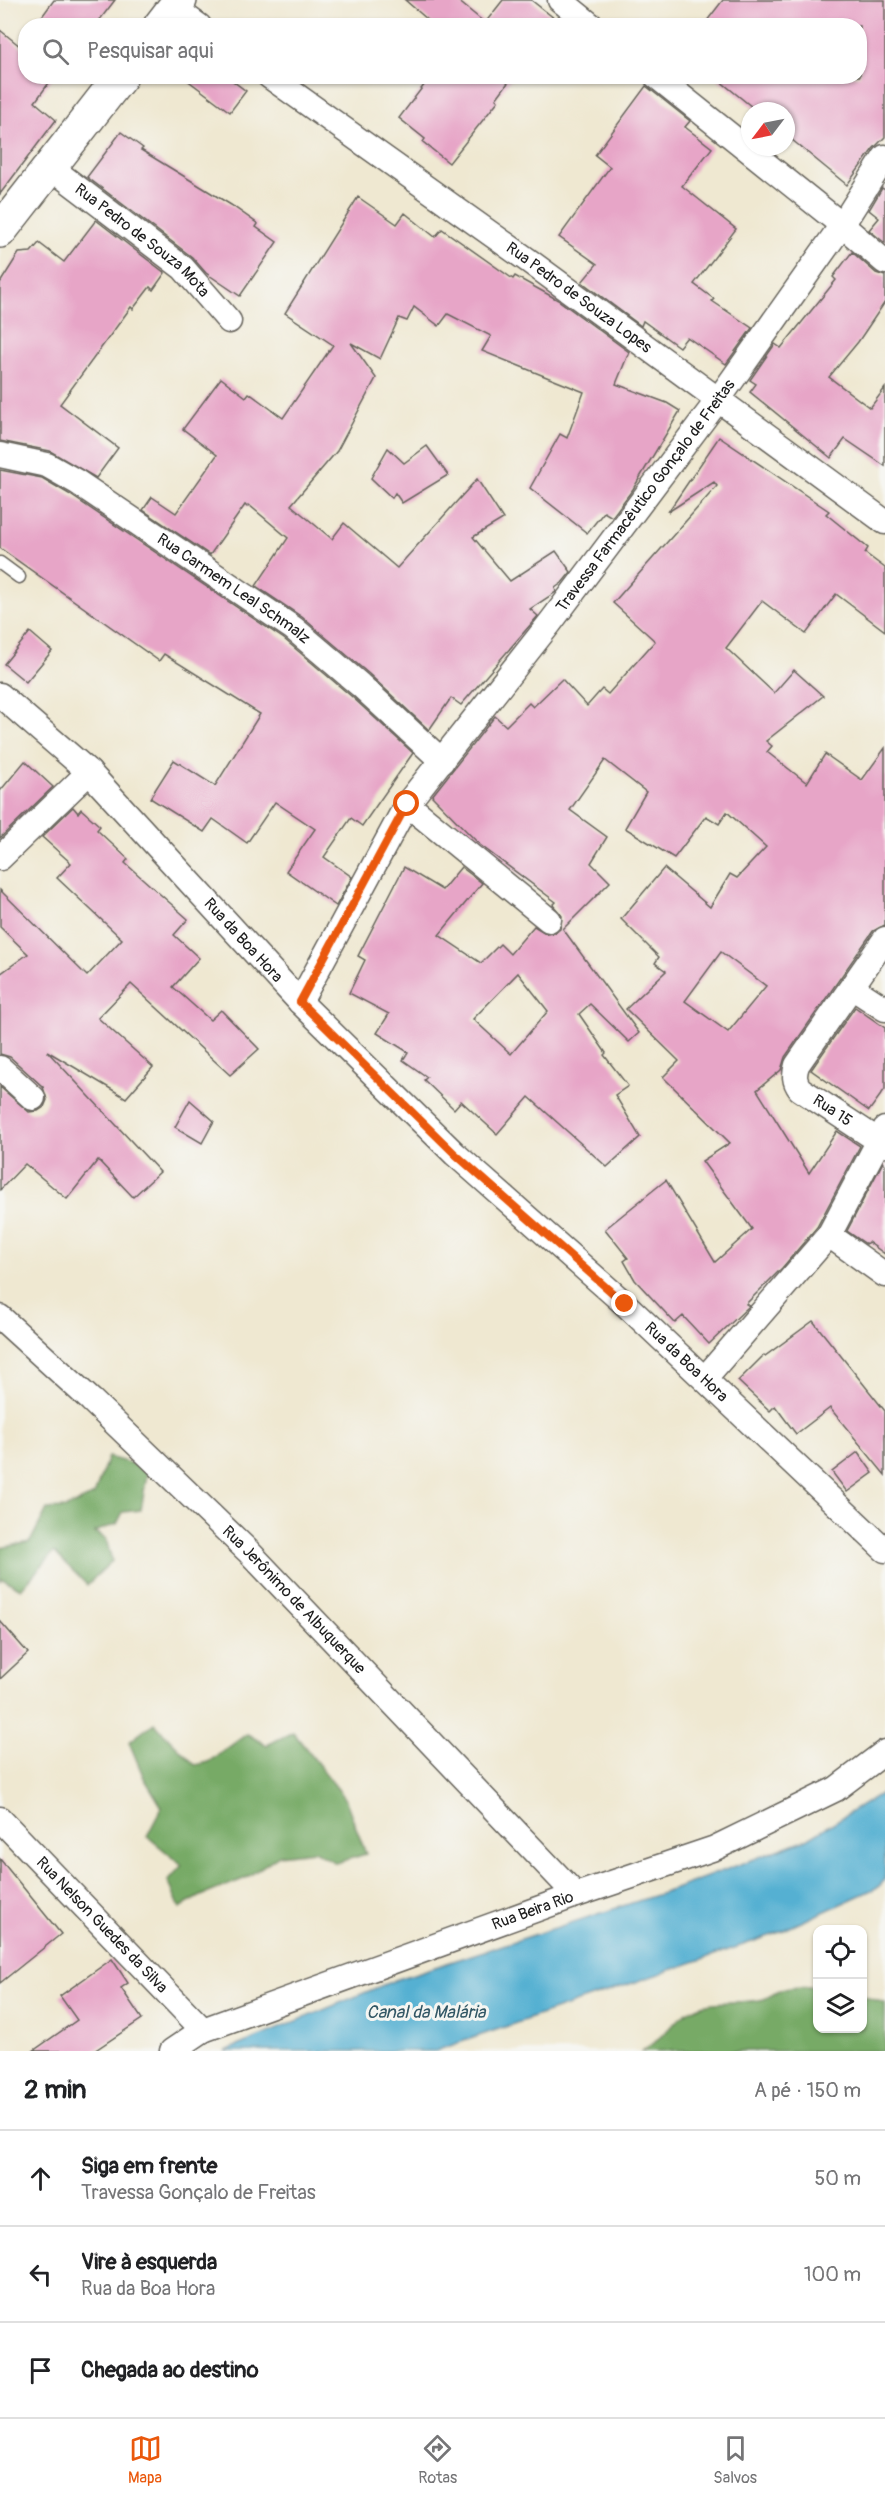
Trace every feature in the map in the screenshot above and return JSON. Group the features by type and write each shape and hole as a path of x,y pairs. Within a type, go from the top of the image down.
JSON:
{"main road":[{"path":"0,231 115,84"}],"street":[{"path":"560,0 582,18"},
{"name":"Rua Pedro de Souza Lopes","path":"280,84 529,261 885,522"},
{"path":"666,84 885,262"},
{"name":"Travessa Farmacêutico Gonçalo de Freitas","path":"300,1002 407,804 718,400 842,225 885,157"},
{"name":"Rua Pedro de Souza Mota","path":"50,167 183,268 229,321"},
{"name":"Rua Carmem Leal Schmalz","path":"0,455 47,465 77,482 293,628 360,685 442,761"},
{"name":"Rua da Boa Hora","path":"0,695 89,772 300,1002 455,1154 625,1304 885,1550"},
{"path":"0,858 89,772"},
{"path":"407,804 549,920"},
{"path":"885,939 853,988 885,1009"},
{"name":"Rua 15","path":"853,988 797,1065 795,1083 800,1089 882,1138"},
{"path":"0,1068 33,1098"},
{"path":"705,1378 829,1235 882,1138"},
{"path":"829,1235 885,1275"},
{"name":"Rua Jerônimo de Albuquerque","path":"0,1317 91,1400 248,1551 576,1895"},
{"name":"Rua Beira Rio","path":"172,2051 202,2030 576,1895 715,1848 836,1789 885,1752"},
{"name":"Rua Nelson Guedes da Silva","path":"0,1819 202,2030"}],"lane":[{"path":"0,563 19,578"}],"green space":[{"path":"108,1457 148,1468 141,1510 123,1512 117,1524 94,1532 106,1539 112,1561 87,1585 54,1552 21,1589 3,1579 0,1581 0,1548 30,1542 47,1509 66,1508 94,1495"},
{"path":"154,1723 195,1765 208,1762 247,1734 267,1745 293,1732 345,1798 366,1854 336,1863 314,1851 279,1855 246,1878 201,1896 180,1908 168,1881 182,1865 147,1836 162,1807 144,1778 129,1742"},
{"path":"813,1987 813,2033 867,2033 867,1997 885,2003 885,2051 642,2051 687,2012 696,2007 715,2003 754,2001 789,1988"}],"water":[{"name":"Canal da Malária","path":"885,1791 885,1880 878,1887 775,1934 435,2051 225,2051 395,1980 672,1890 807,1839"}],"building":[{"path":"54,0 115,0 101,18 41,18"},
{"path":"405,0 457,0 479,18 426,18"},
{"path":"503,0 531,0 554,18 489,18"},
{"path":"723,0 885,0 885,137 873,149 847,185 795,142 795,102 746,102 724,84 867,84 867,18 709,18"},
{"path":"0,30 18,45 18,84 48,84 35,102 56,120 0,194"},
{"path":"193,84 237,84 246,91 230,112"},
{"path":"425,84 507,84 496,99 498,101 449,163 399,118"},
{"path":"646,86 690,121 685,127 712,148 682,186 736,229 694,284 714,299 712,301 752,328 726,364 687,337 679,347 643,321 641,326 582,282 597,264 559,237 610,167 595,155"},
{"path":"121,132 143,148 141,150 258,224 256,227 277,242 240,296 206,273 192,257 87,177"},
{"path":"882,188 885,190 885,243 869,230 879,218 869,210"},
{"path":"358,197 397,224 405,213 435,237 442,229 513,279 515,276 558,300 629,352 616,384 667,403 680,411 633,489 612,517 604,512 587,533 530,488 560,434 567,438 584,392 482,351 491,336 448,314 439,326 414,307 407,321 399,318 380,359 351,343 376,378 337,451 291,505 332,539 344,523 397,568 477,479 503,519 473,537 510,581 556,551 571,572 555,588 556,592 530,609 538,616 461,705 451,698 429,730 369,674 302,617 256,586 288,538 249,505 247,507 245,505 210,555 143,510 152,497 176,513 217,455 183,429 221,378 246,397 249,393 283,418 333,345 285,313"},
{"path":"96,220 165,273 153,290 150,287 133,309 131,307 60,404 118,448 96,478 50,451 0,441 0,283 19,253 31,252 39,243 64,262"},
{"path":"852,252 876,273 885,276 885,302 858,342 829,377 870,408 885,388 885,466 845,439 831,458 750,392 756,384 750,380 775,344 781,348 836,280 833,277"},
{"path":"719,437 829,511 826,514 868,548 865,553 885,568 885,631 836,594 806,634 762,601 726,648 774,693 794,670 823,696 766,741 772,746 767,752 807,783 825,754 862,780 885,748 885,925 873,931 785,1057 781,1070 757,1090 809,1173 837,1131 860,1146 817,1227 782,1268 746,1304 749,1306 709,1344 683,1316 675,1323 635,1280 624,1261 628,1258 605,1229 666,1180 715,1262 752,1229 702,1161 730,1143 663,1077 679,1061 626,1009 666,971 655,963 659,957 621,919 664,868 710,907 730,874 737,878 766,847 727,812 719,824 706,816 674,858 625,828 646,792 605,760 570,810 607,837 591,863 610,882 563,929 639,1033 629,1042 590,1004 579,1014 606,1053 604,1055 628,1086 615,1095 640,1137 607,1167 529,1097 497,1134 461,1101 454,1109 424,1080 427,1077 403,1060 408,1052 377,1033 389,1014 349,993 365,960 358,956 404,867 442,890 461,867 482,883 439,935 481,963 500,944 510,954 534,926 547,934 555,933 560,929 562,916 553,905 556,902 480,845 432,796 495,716 506,726 529,703 533,707 562,679 587,706 602,689 608,694 655,641 613,603 717,486 714,482 668,512","holes":["721,952 766,986 728,1032 685,1001","518,973 548,1011 511,1054 473,1019"]},
{"path":"427,446 448,475 402,503 395,493 392,498 371,478 388,448 404,463"},
{"path":"0,470 42,478 69,494 284,639 413,753 362,826 351,818 324,857 352,877 336,906 286,871 315,829 275,802 247,843 213,819 204,832 150,798 174,760 215,786 260,714 164,654 159,661 0,548"},
{"path":"30,632 52,651 26,682 4,664"},
{"path":"25,761 53,787 0,838 0,791"},
{"path":"73,807 78,813 81,809 100,826 97,830 128,859 125,863 188,919 174,935 199,958 173,987 210,1020 221,1010 259,1049 230,1075 131,984 98,1018 153,1067 126,1098 47,1051 160,1172 133,1197 98,1160 67,1199 25,1164 0,1190 0,1087 29,1112 38,1111 44,1107 47,1100 43,1087 10,1057 0,1054 0,974 28,954 0,927 0,890 87,976 122,939 57,878 71,863 42,837"},
{"path":"855,1007 885,1028 885,1089 869,1111 811,1070"},
{"path":"190,1100 214,1121 202,1143 175,1127"},
{"path":"883,1162 885,1164 885,1254 847,1231"},
{"path":"813,1321 885,1411 885,1475 830,1408 796,1434 775,1406 770,1411 738,1381 764,1355"},
{"path":"858,1452 873,1473 847,1492 832,1472"},
{"path":"0,1621 28,1653 0,1679"},
{"path":"0,1859 61,1934 0,1983"},
{"path":"112,1959 128,1983 121,1988 142,2019 94,2051 33,2051 77,2020 60,1996"}],"route":[{"path":"407,804 300,1002 455,1154 625,1304"}]}
